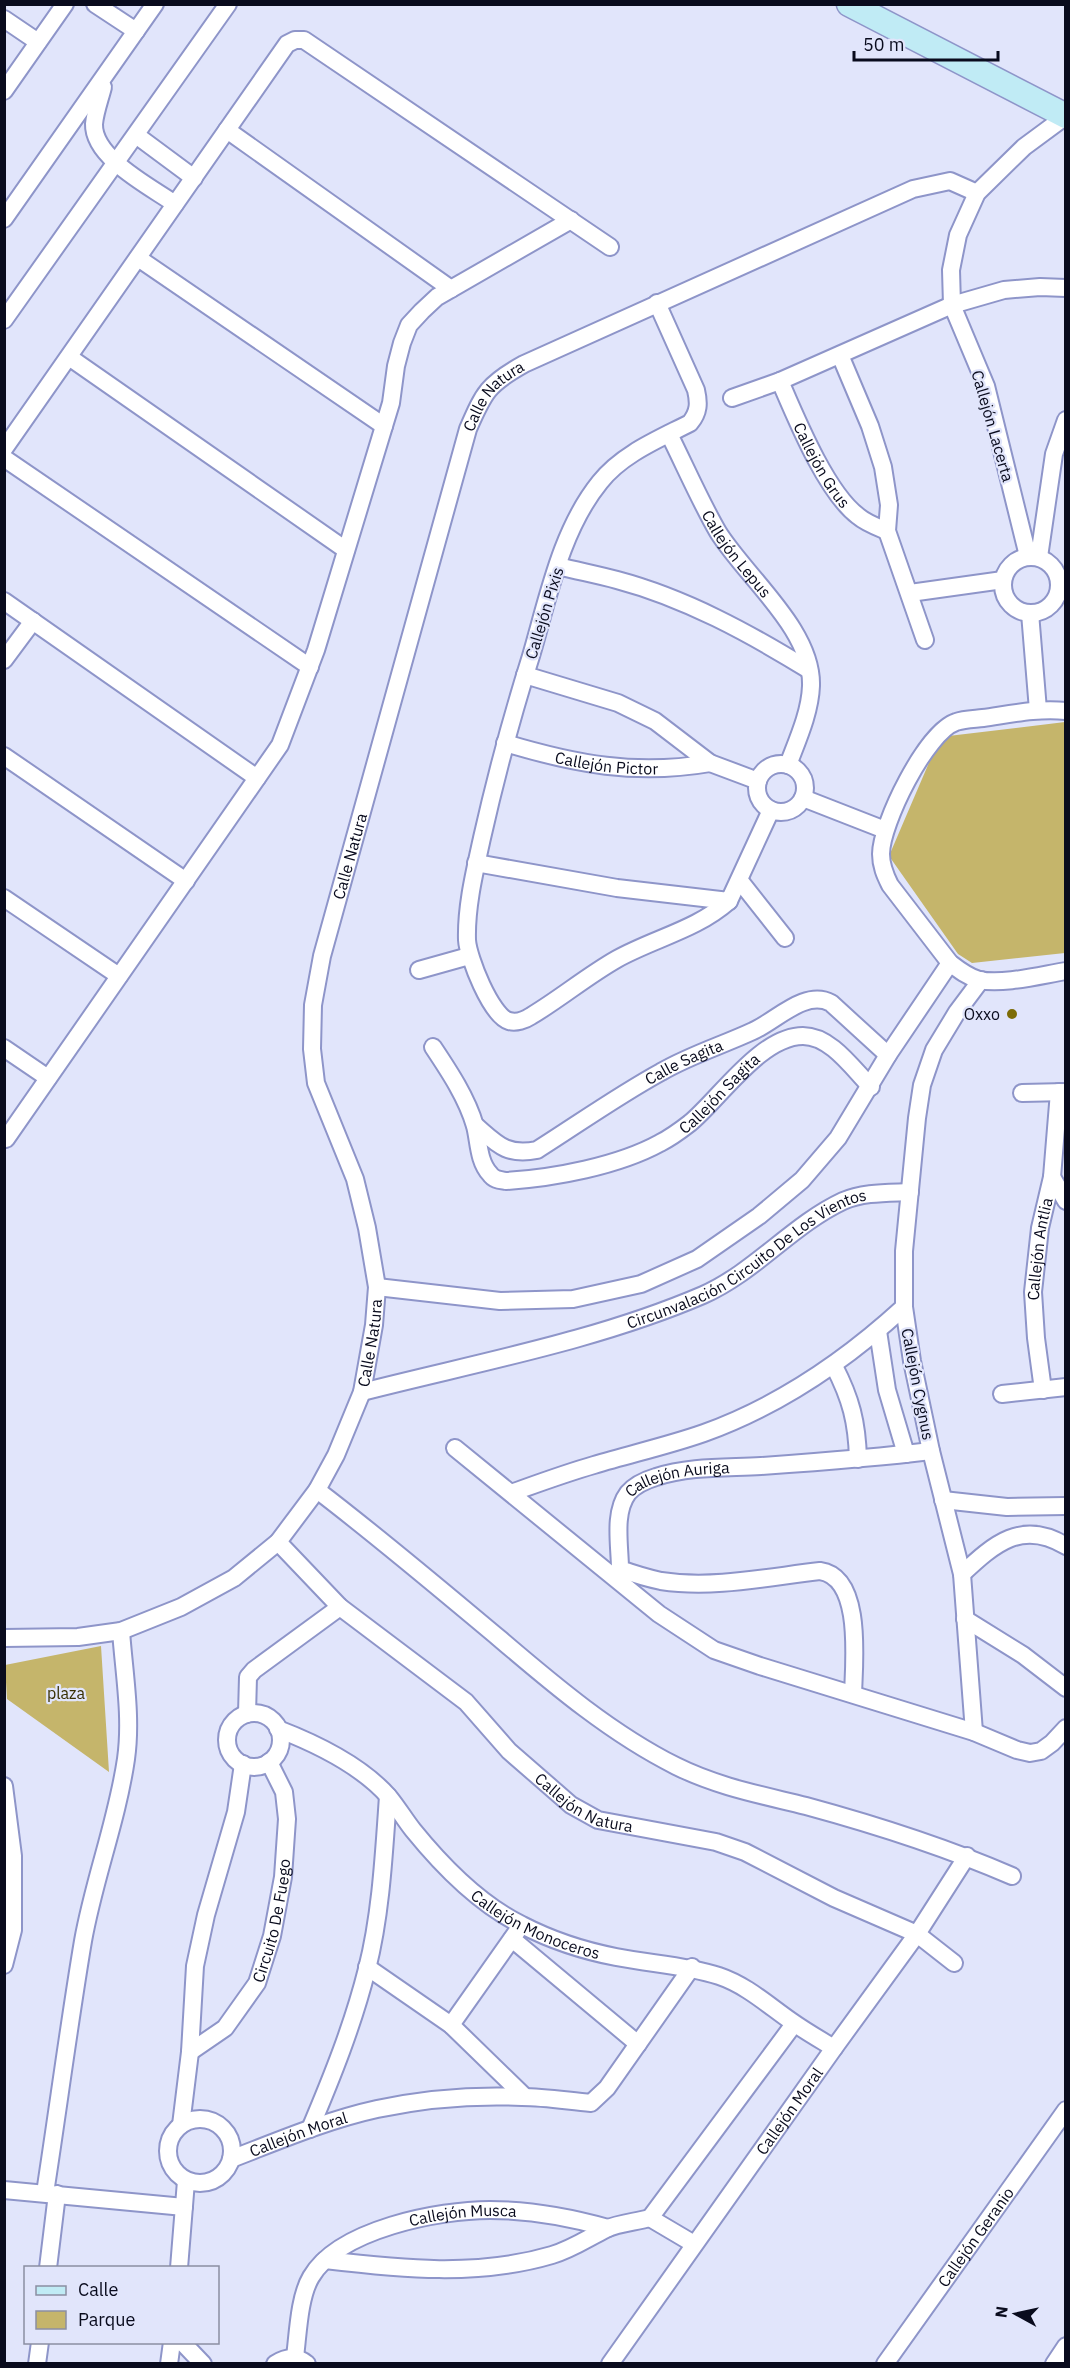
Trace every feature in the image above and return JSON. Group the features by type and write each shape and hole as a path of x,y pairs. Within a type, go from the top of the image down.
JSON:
{"main road":[{"path":"849,4 1065,116"}],"street":[{"path":"4,91 65,4"},
{"path":"95,4 136,31"},
{"path":"4,219 155,4"},
{"path":"4,320 228,4"},
{"path":"4,19 38,42"},
{"path":"4,449 288,44 295,40 304,40 610,247"},
{"path":"106,75 94,125 99,145 117,162 176,204"},
{"path":"952,305 951,270 958,235 977,193 1024,147 1065,116"},
{"path":"227,130 451,289"},
{"path":"136,135 194,178"},
{"name":"Calle Natura","path":"4,1638 78,1637 121,1631 181,1607 234,1578 278,1542 317,1490 350,1427 362,1392 374,1325 377,1287 367,1228 355,1179 316,1083 312,1049 313,1005 322,956 465,440 482,396 501,376 524,364 914,189 950,181 977,193"},
{"path":"6,1139 280,745 310,667 346,550 391,403 396,366 409,325 437,297 571,220"},
{"path":"138,258 384,426"},
{"path":"732,398 780,381 952,305 1004,290 1040,287 1065,288"},
{"path":"657,303 696,390 699,405 692,420"},
{"name":"Callejón Lacerta","path":"952,305 986,386 1033,557"},
{"path":"840,355 870,426 883,467 889,505 886,531 925,640"},
{"path":"69,357 346,550"},
{"name":"Callejón Grus","path":"780,381 814,455 835,489 858,516 886,531"},
{"name":"Callejón Pixis","path":"712,412 692,420 632,453 600,481 576,520 558,566 505,743 476,863 468,914 469,956 495,1009 510,1022 530,1017 578,982 620,958 663,937 695,926 714,914 729,901 740,881 771,810"},
{"path":"1033,557 1054,454 1065,420"},
{"name":"Callejón Lepus","path":"669,434 718,532 794,631 809,670 811,686 808,707 788,765"},
{"path":"4,458 310,667"},
{"path":"1033,557 1048,562 1062,580 1052,604 1042,611 1030,613 1018,610 1009,603 1004,592 1003,580 1011,564 1033,557"},
{"path":"558,566 618,580 684,603 740,630 809,670"},
{"path":"910,593 1003,580"},
{"path":"4,601 257,778"},
{"path":"1030,613 1038,710"},
{"path":"4,660 33,621"},
{"name":"Callejón Pictor","path":"525,675 618,703 655,721 710,763 758,781"},
{"path":"1065,711 1038,710 955,722 939,732 916,765 885,830 881,853 884,872 890,885 951,963 968,976 981,980 1011,979 1065,971"},
{"name":"Callejón Pictor","path":"505,743 595,766 657,769 710,763"},
{"path":"4,756 186,881"},
{"path":"780,764 788,765 802,778 805,788 803,798 790,810 781,812 771,810 759,798 758,781 766,769 780,764"},
{"path":"803,798 885,830"},
{"path":"476,863 617,888 729,901"},
{"path":"740,881 785,938"},
{"path":"4,898 119,976"},
{"path":"419,970 469,956"},
{"name":"Circunvalación Circuito De Los Vientos","path":"377,1287 500,1301 573,1299 641,1284 697,1259 759,1216 802,1180 838,1138 871,1087 888,1055 951,963"},
{"path":"910,1192 922,1085 934,1050 957,1012 981,980"},
{"name":"Calle Sagita","path":"537,1150 663,1071 756,1030 812,999 824,999 844,1013 888,1055"},
{"path":"756,1030 765,1051"},
{"name":"Callejón Sagita","path":"434,1047 475,1125 484,1166 497,1180 522,1180 603,1165 629,1157 660,1143 690,1123 765,1051 790,1038 804,1036 816,1038 839,1054 871,1087"},
{"path":"4,1048 48,1078"},
{"path":"1022,1093 1062,1092"},
{"name":"Callejón Antlia","path":"1043,1390 1036,1338 1034,1292 1040,1228 1052,1177 1062,1092"},
{"path":"475,1125 502,1148 511,1152 523,1153 537,1150 551,1175"},
{"path":"1052,1177 1065,1201"},
{"name":"Circunvalación Circuito De Los Vientos","path":"362,1392 578,1338 646,1317 706,1294 745,1270 818,1215 844,1200 874,1193 910,1192"},
{"name":"Callejón Cygnus","path":"910,1192 904,1251 904,1307 912,1361 931,1451 962,1574 974,1732"},
{"path":"511,1493 705,1432 785,1396 834,1366 904,1307"},
{"name":"Callejón Cygnus","path":"878,1331 888,1390 906,1454"},
{"path":"834,1366 852,1407 857,1432 858,1460"},
{"path":"1002,1394 1065,1387"},
{"path":"455,1448 620,1576 659,1614 714,1650 974,1732 1030,1753 1041,1751 1052,1743 1065,1728"},
{"name":"Callejón Auriga","path":"620,1576 618,1530 621,1509 628,1493 640,1483 657,1476 688,1471 858,1460 931,1451"},
{"path":"317,1490 367,1528 533,1668 586,1709 666,1760 714,1782 905,1835 967,1856 1012,1876"},
{"path":"943,1500 1007,1507 1065,1506"},
{"path":"962,1574 997,1545 1016,1535 1036,1534 1065,1546"},
{"name":"Callejón Natura","path":"278,1542 340,1607 466,1702 509,1751 571,1805 598,1820 716,1842 745,1852 834,1898 917,1934 954,1963"},
{"path":"620,1576 685,1583 730,1582 820,1571 830,1573 844,1588 849,1603 853,1631 853,1694"},
{"path":"247,1714 248,1677 254,1670 340,1607"},
{"path":"965,1619 1023,1655 1065,1688"},
{"path":"48,2266 51,2194 83,1939 118,1804 127,1756 128,1713 121,1631"},
{"path":"256,1713 273,1721 278,1729 280,1747 269,1762 261,1766 243,1764 230,1752 227,1743 232,1725 238,1718 256,1713"},
{"name":"Callejón Monoceros","path":"278,1729 308,1740 361,1773 388,1796 413,1830 449,1870 480,1898 522,1925 578,1947 616,1957 692,1967 722,1977 746,1988 794,2024 834,2048"},
{"name":"Circuito De Fuego","path":"190,2052 225,2028 257,1983 272,1936 283,1877 287,1819 284,1792 269,1762"},
{"path":"181,2125 190,2052 195,1966 206,1915 236,1812 243,1764"},
{"path":"4,1786 13,1856 13,1930 4,1965"},
{"path":"310,2129 352,2022 367,1967 377,1905 388,1796"},
{"name":"Callejón Moral","path":"606,2363 917,1934 967,1856"},
{"path":"451,2025 522,1925"},
{"path":"512,1939 638,2044"},
{"path":"367,1967 451,2025 525,2097"},
{"name":"Callejón Moral","path":"231,2160 310,2129 377,2109 438,2101 525,2097 591,2103 607,2088 692,1967"},
{"path":"694,2244 650,2218 794,2024"},
{"name":"Callejón Geranio","path":"885,2364 1065,2110"},
{"path":"191,2120 213,2122 222,2128 228,2138 231,2160 226,2170 218,2178 197,2184 186,2181 171,2165 168,2154 169,2143 173,2133 181,2125 191,2120"},
{"path":"179,2266 186,2181"},
{"path":"4,2190 184,2207"},
{"name":"Callejón Musca","path":"301,2360 305,2292 311,2277 325,2260 353,2241 392,2224 441,2215 489,2210 533,2212 571,2218 608,2228"},
{"name":"Callejón Musca","path":"325,2260 406,2268 460,2270 500,2265 552,2255 581,2245 608,2228 650,2218"},
{"path":"38,2364 40,2344"},
{"path":"169,2364 172,2344"},
{"path":"183,2344 203,2364"},
{"path":"1054,2364 1065,2346"},
{"path":"275,2364 285,2358 301,2360"}],"green space":[{"path":"1065,722 1065,953 972,963 958,954 889,856 940,737"},
{"name":"plaza","path":"101,1646 109,1772 7,1699 5,1665"}],"place":[{"name":"Oxxo","path":"1012,1014"}]}
